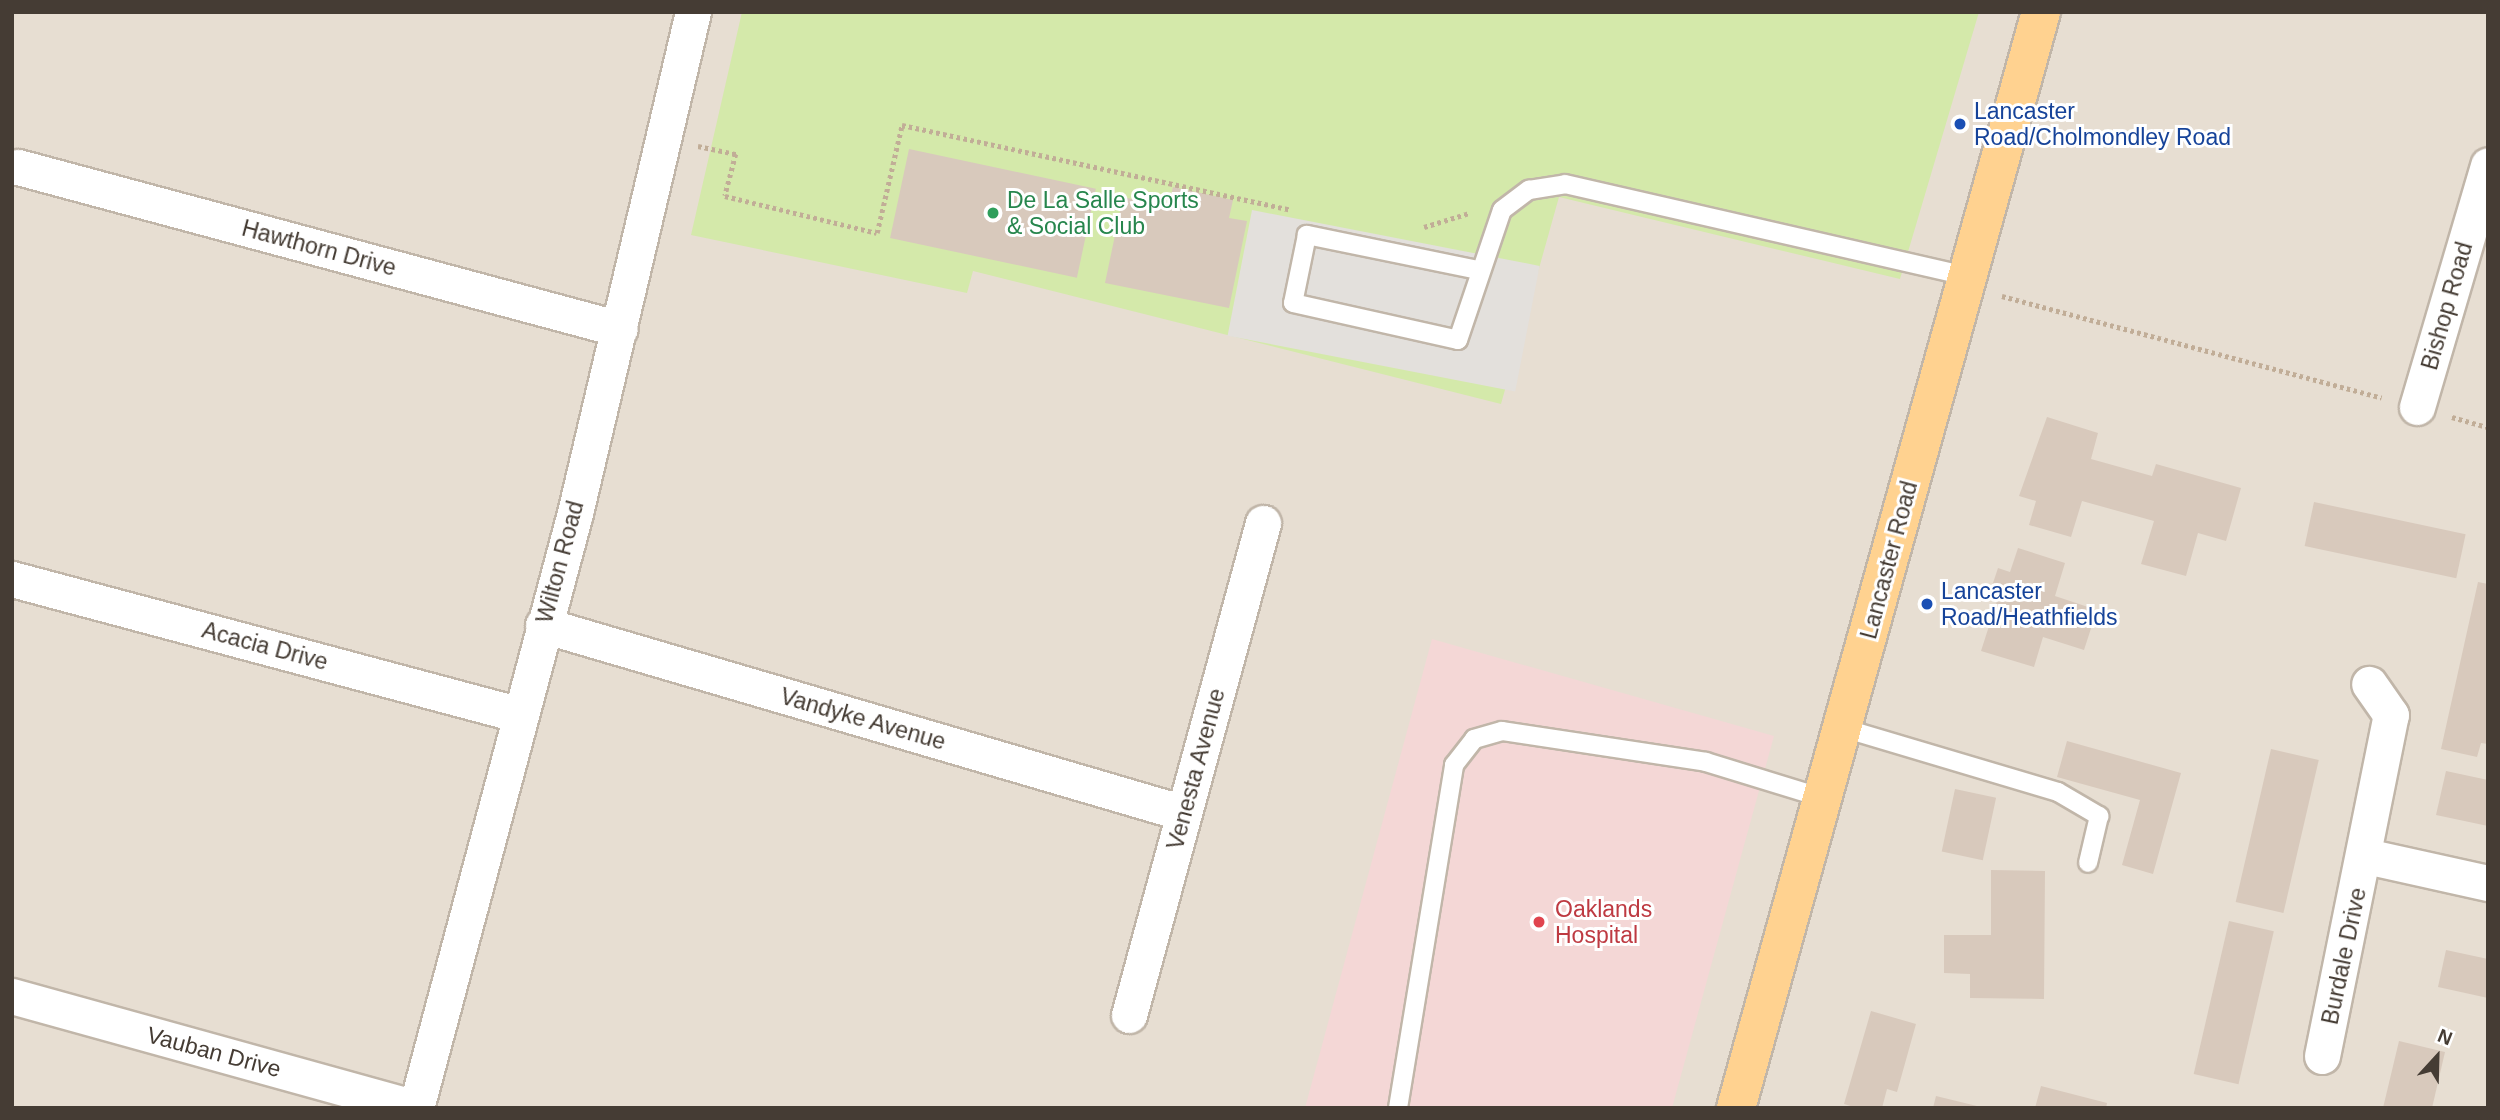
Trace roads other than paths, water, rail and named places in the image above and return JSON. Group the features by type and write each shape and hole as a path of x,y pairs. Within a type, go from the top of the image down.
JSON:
{"main road":[{"name":"Lancaster Road","path":"1736,1108 2041,12"}],"street":[{"name":"Wilton Road","path":"416,1108 517,714 543,625 620,329 693,12"},
{"name":"Bishop Road","path":"2417,407 2488,165"},
{"name":"Hawthorn Drive","path":"18,167 620,329"},
{"name":"Venesta Avenue","path":"1129,1015 1263,523"},
{"name":"Acacia Drive","path":"12,579 517,714"},
{"name":"Vandyke Avenue","path":"543,625 1184,813"},
{"name":"Burdale Drive","path":"2322,1056 2366,856 2391,715 2369,684"},
{"name":"Burdale Drive","path":"2366,856 2488,883"},
{"name":"Vauban Drive","path":"12,996 416,1108"}],"lane":[{"path":"1478,270 1307,234 1293,303 1458,340 1478,270 1502,210 1529,190 1565,184 1965,281"},
{"path":"1843,728 2058,792 2099,816 2088,863"},
{"path":"1398,1108 1454,765 1474,739 1502,731 1706,762 1823,798"}],"place":[{"name":"Lancaster Road/Cholmondley Road","path":"1960,124"},
{"name":"De La Salle Sports & Social Club","path":"993,213"},
{"name":"Lancaster Road/Heathfields","path":"1927,604"},
{"name":"Oaklands Hospital","path":"1539,922"}]}
